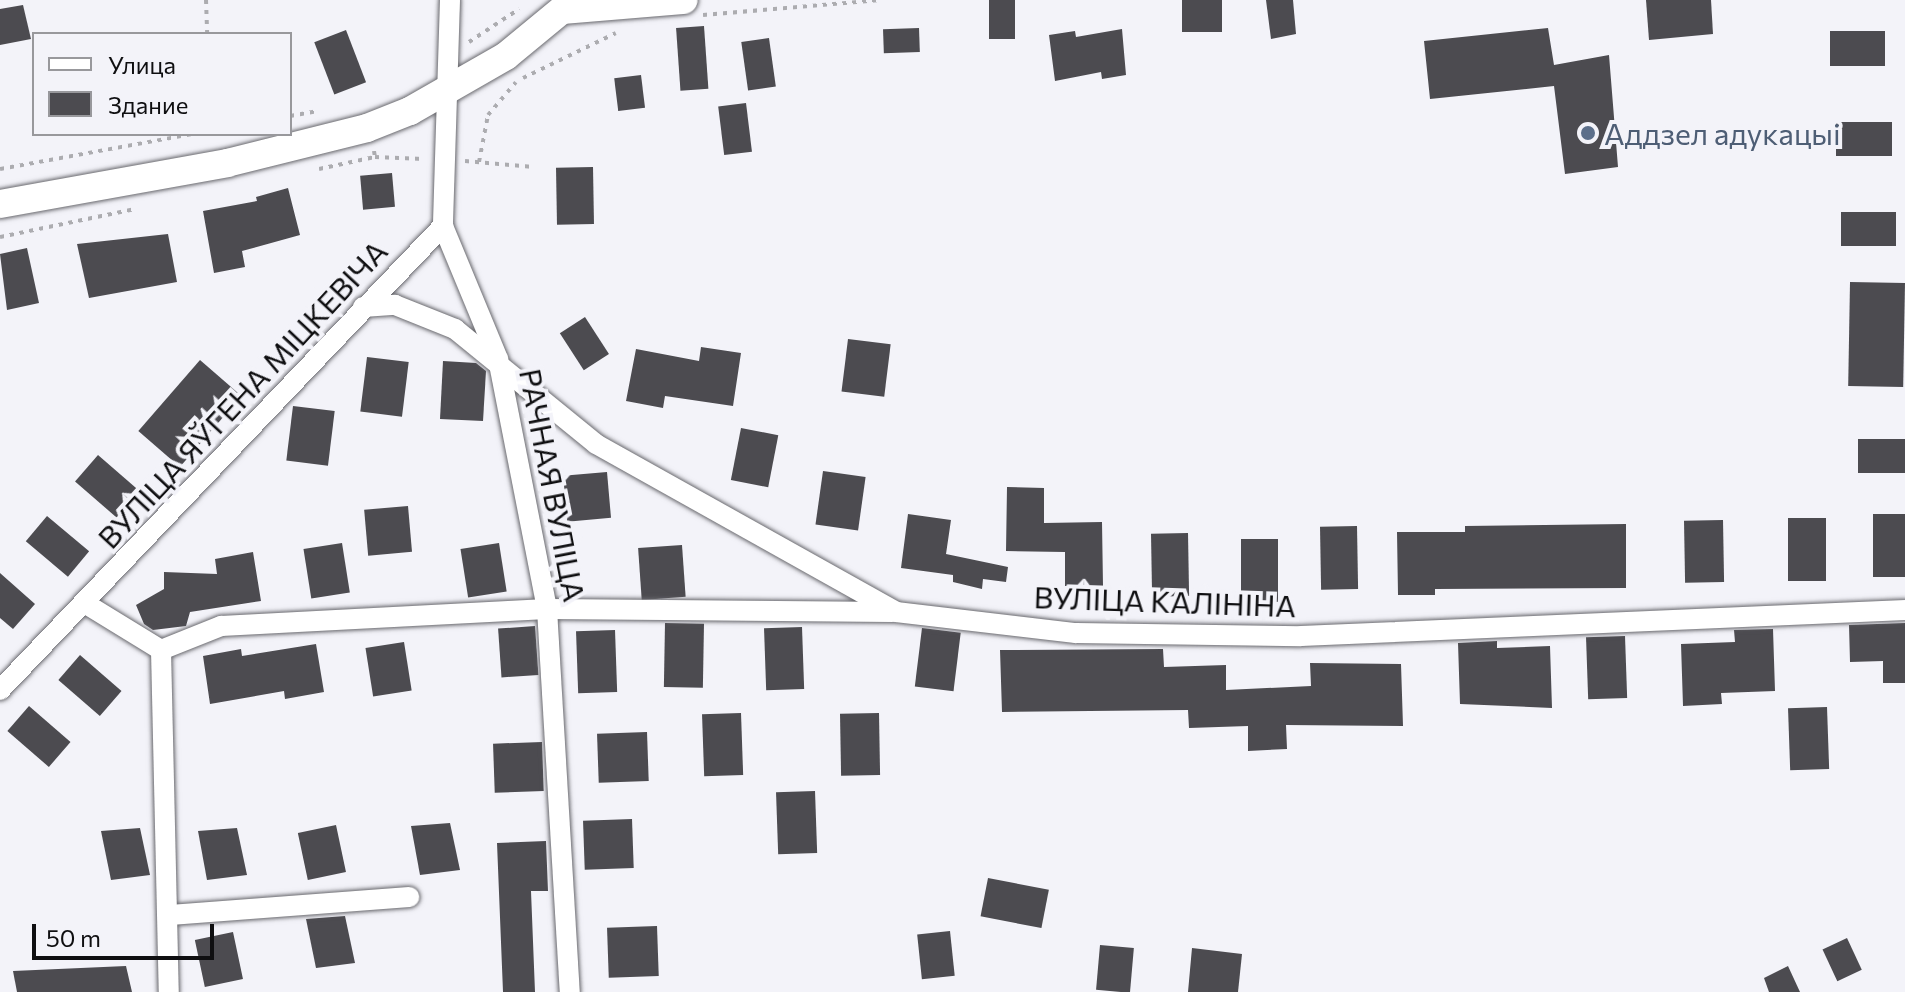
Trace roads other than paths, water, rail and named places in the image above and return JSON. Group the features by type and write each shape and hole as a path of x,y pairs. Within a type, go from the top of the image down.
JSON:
{"street":[{"name":"РАЧНАЯ ВУЛІЦА","path":"450,0 443,226 498,359 547,609 570,992"},
{"path":"0,204 227,163 367,128 445,92 506,56 569,5 692,8"},
{"name":"ВУЛІЦА ЯЎГЕНА МІЦКЕВІЧА","path":"3,681 86,604 363,307 443,226"},
{"name":"ВУЛІЦА КАЛІНІНА","path":"363,307 395,305 455,329 498,359 596,444 896,612 1076,633 1301,636 1905,610"},
{"path":"86,604 161,650"},
{"path":"161,650 221,626 547,609 896,612"},
{"path":"161,650 170,915 169,992"},
{"path":"170,915 409,897"}],"place":[{"name":"Аддзел адукацыі","path":"1588,133"}]}
